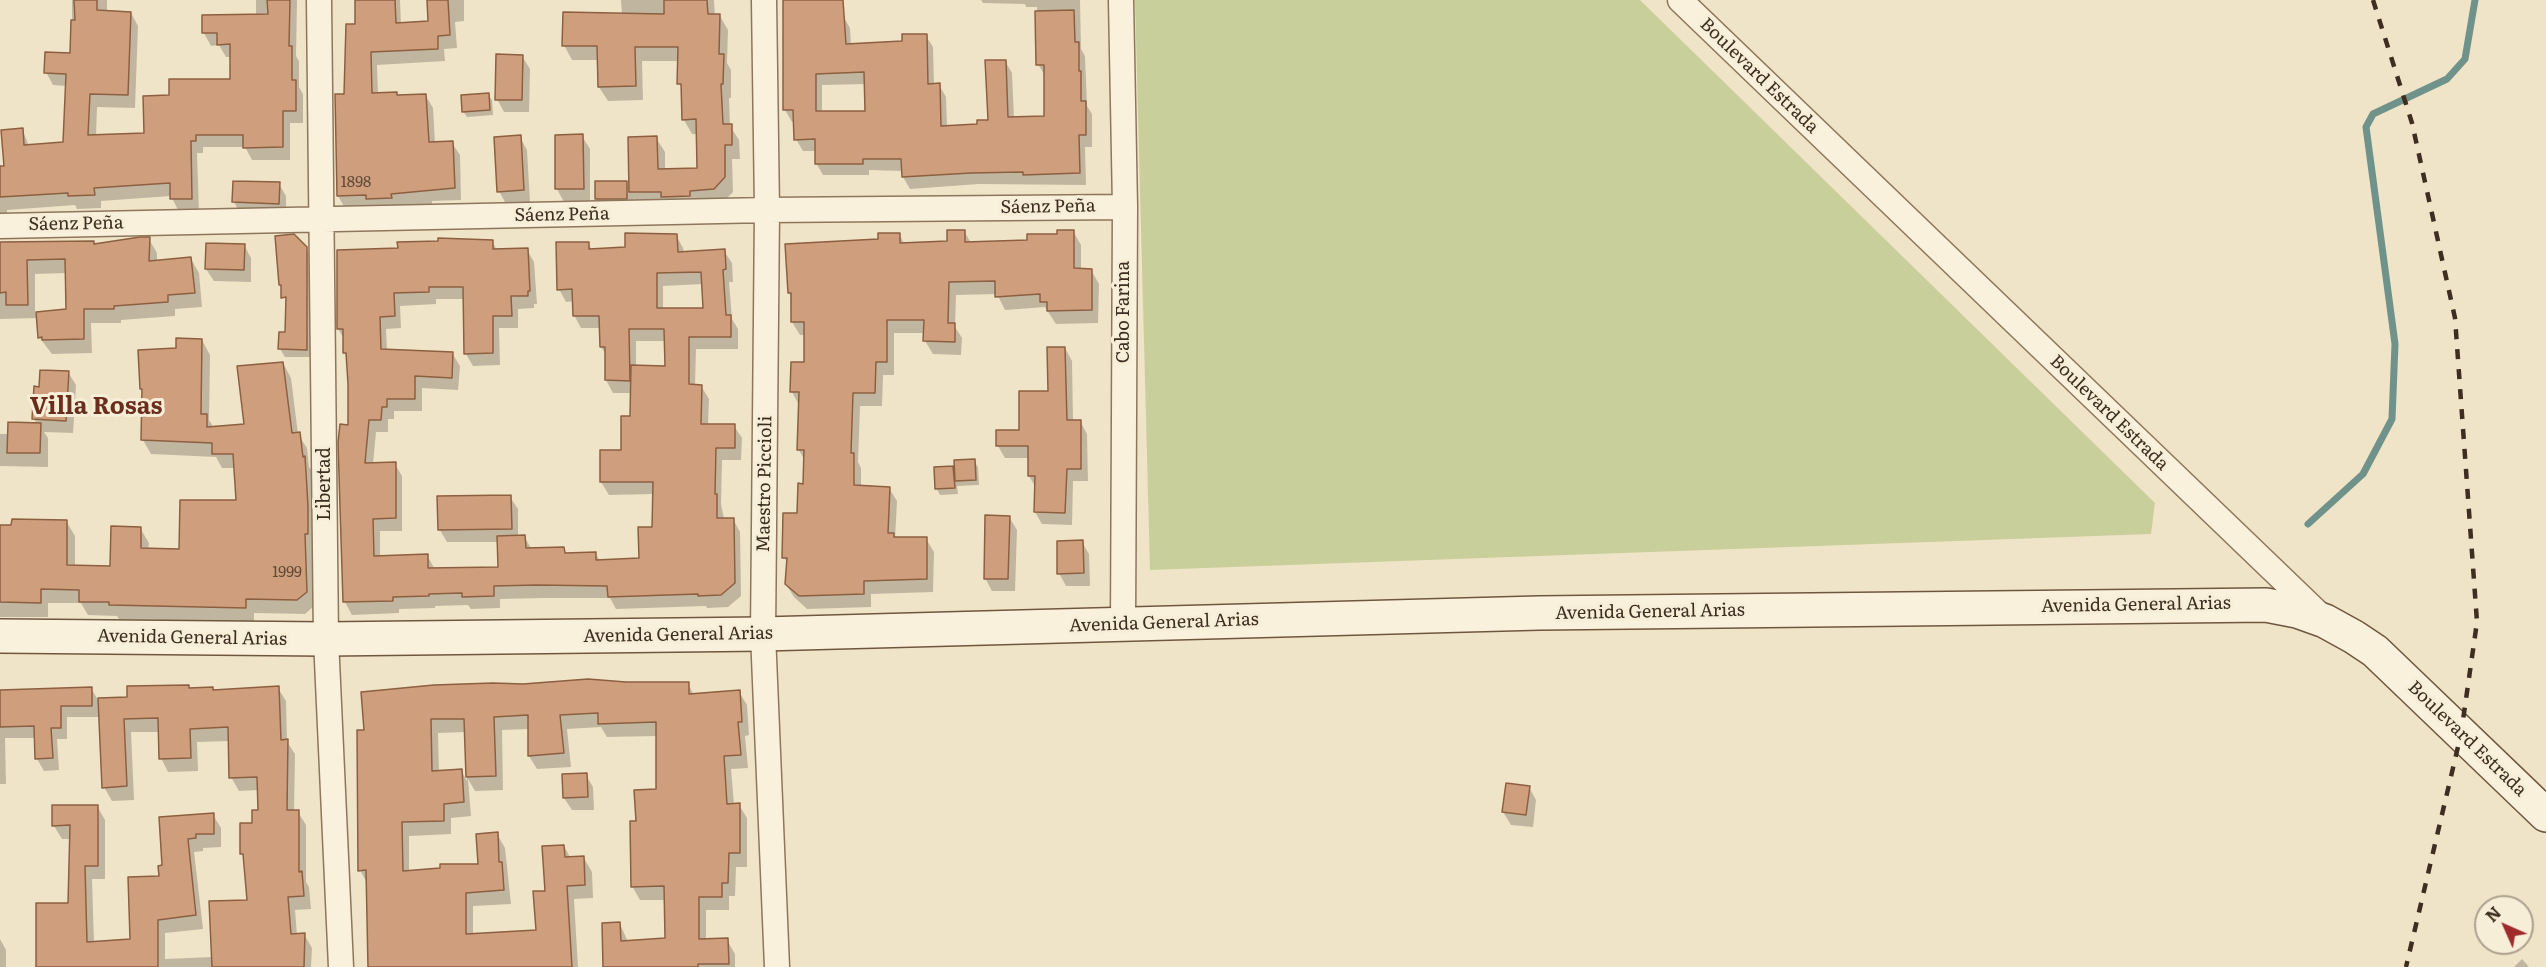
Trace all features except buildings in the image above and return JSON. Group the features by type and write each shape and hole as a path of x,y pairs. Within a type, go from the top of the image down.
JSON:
{"main road":[{"name":"Avenida General Arias","path":"0,636 326,639 763,634 1539,613 2232,604 2266,605 2297,611 2325,621"},
{"name":"Boulevard Estrada","path":"2325,621 2375,651 2546,815"}],"street":[{"name":"Libertad","path":"319,0 326,639 341,967"},
{"name":"Maestro Piccioli","path":"764,0 767,210 763,634 777,967"},
{"name":"Cabo Farina","path":"1121,0 1125,207 1123,625"},
{"name":"Boulevard Estrada","path":"1680,0 2325,621"},
{"name":"Sáenz Peña","path":"0,226 767,210 1125,207"}],"green space":[{"path":"1135,0 1640,0 2155,503 2151,534 1150,570"}],"waterway":[{"path":"2308,524 2363,474 2392,419 2395,344 2366,127 2373,114 2447,79 2465,59 2475,0"}],"railway":[{"path":"2373,0 2412,123 2455,318 2477,622 2461,734 2406,967"}],"district":[{"name":"Villa Rosas","path":"96,407"}]}
